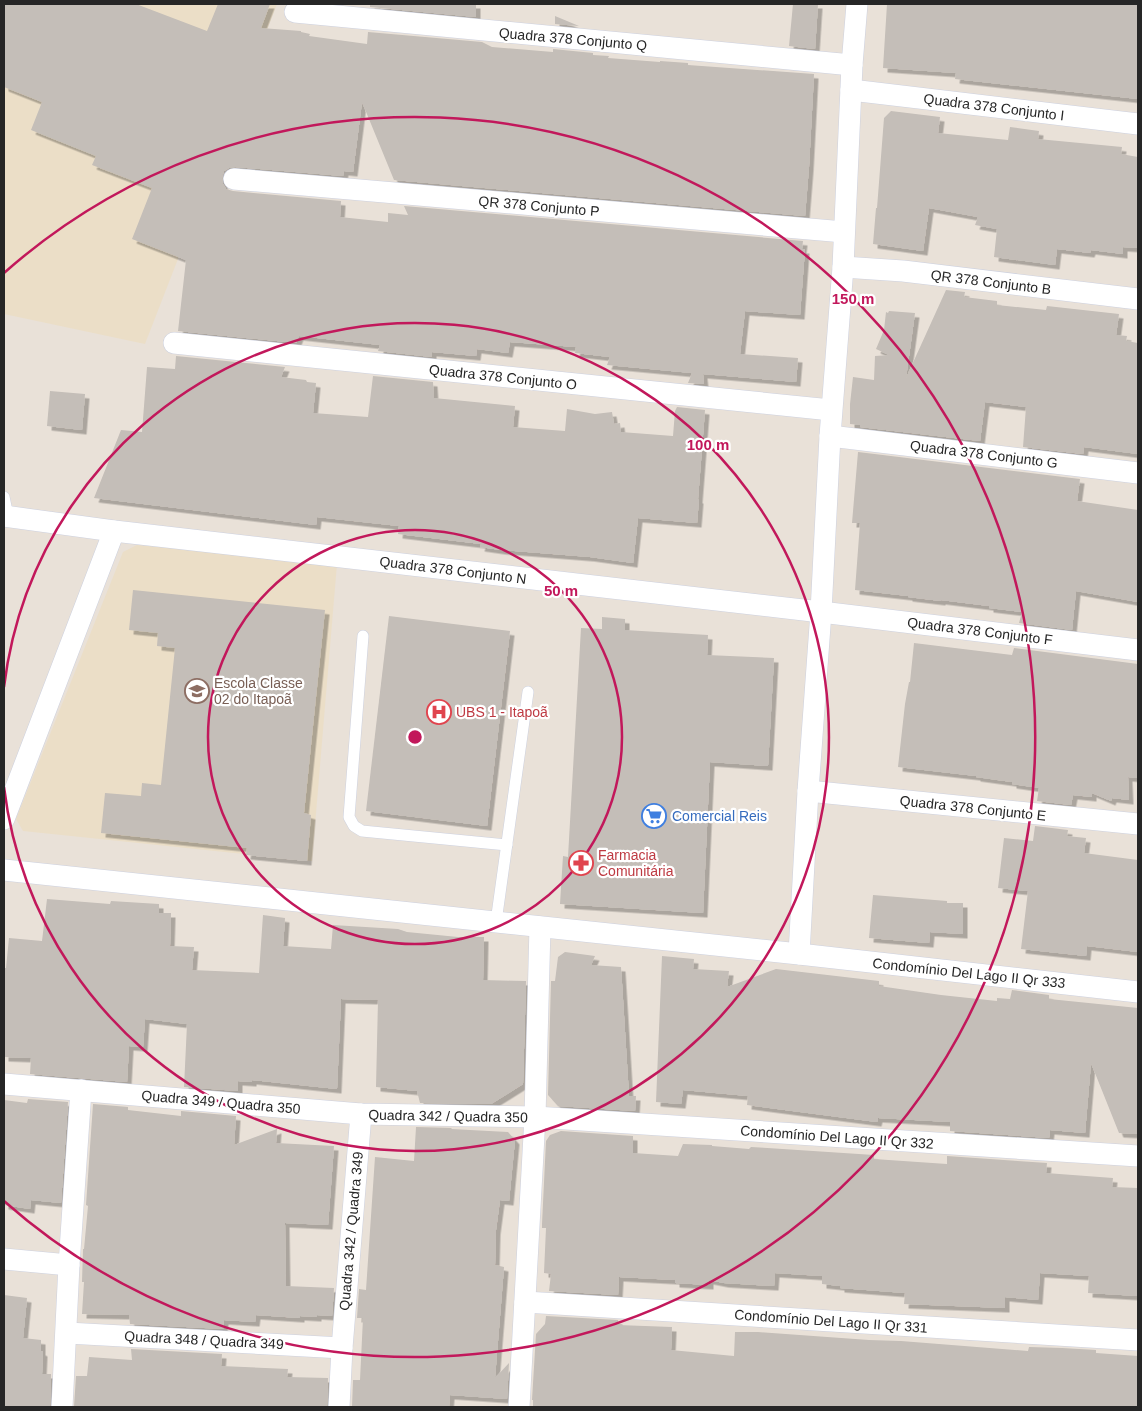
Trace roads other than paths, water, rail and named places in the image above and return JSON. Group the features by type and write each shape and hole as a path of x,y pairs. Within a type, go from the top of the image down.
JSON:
{"street":[{"path":"799,954 821,612 831,410 843,267 850,90 857,4"},
{"name":"Quadra 378 Conjunto Q","path":"295,12 852,65"},
{"name":"Quadra 378 Conjunto I","path":"850,90 1138,124"},
{"name":"QR 378 Conjunto P","path":"234,179 844,232"},
{"name":"QR 378 Conjunto B","path":"843,267 903,271 1138,299"},
{"name":"Quadra 378 Conjunto O","path":"174,343 831,410"},
{"name":"Quadra 378 Conjunto G","path":"830,436 1138,473"},
{"name":"Quadra 378 Conjunto N","path":"5,510 114,531 821,612"},
{"path":"4,819 114,531"},
{"name":"Quadra 378 Conjunto F","path":"821,612 1138,650"},
{"name":"Quadra 378 Conjunto E","path":"808,791 1138,824"},
{"name":"Condomínio Del Lago II Qr 333","path":"4,870 799,954 1138,992"},
{"path":"519,1407 535,1117 540,927"},
{"name":"Quadra 349 / Quadra 350","path":"4,1084 361,1114"},
{"path":"62,1407 69,1265 81,1090"},
{"name":"Quadra 342 / Quadra 350","path":"361,1114 535,1117"},
{"name":"Quadra 342 / Quadra 349","path":"339,1407 361,1114"},
{"name":"Condomínio Del Lago II Qr 332","path":"535,1117 1138,1156"},
{"path":"4,1259 69,1265"},
{"name":"Condomínio Del Lago II Qr 331","path":"524,1302 1138,1340"},
{"name":"Quadra 348 / Quadra 349","path":"66,1333 342,1348"}],"lane":[{"path":"363,636 349,817 354,826 362,831 507,845"},
{"path":"496,922 528,692"}],"place":[{"name":"Escola Classe 02 do Itapoã","path":"197,691"},
{"name":"UBS 1 - Itapoã","path":"439,712"},
{"name":"Comercial Reis","path":"654,816"},
{"name":"Farmacia Comunitária","path":"581,863"}]}
